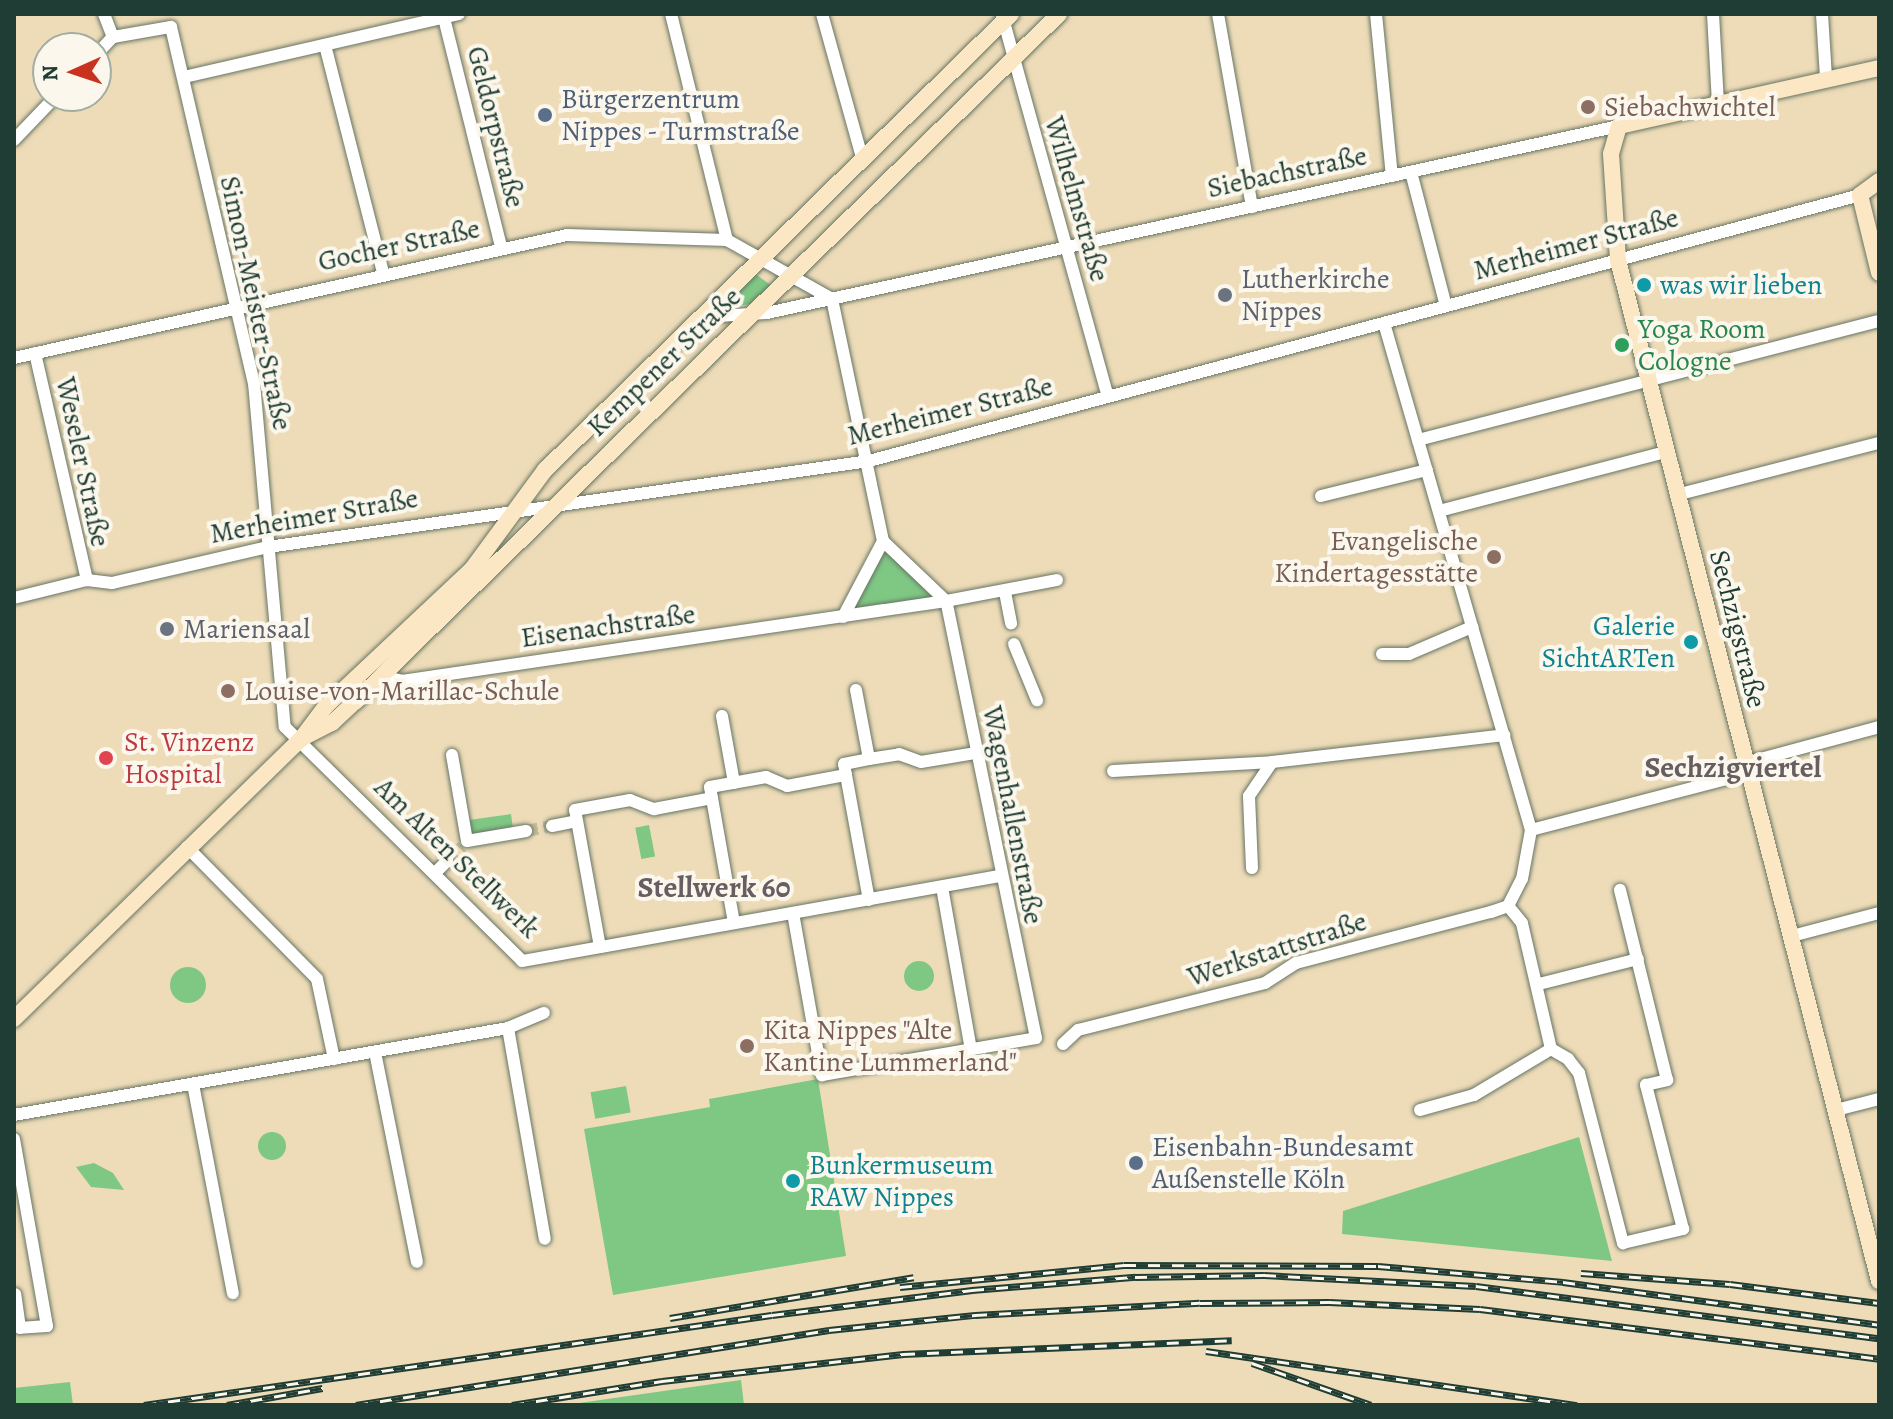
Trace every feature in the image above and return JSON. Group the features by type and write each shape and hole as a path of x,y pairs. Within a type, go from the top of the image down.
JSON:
{"main road":[{"name":"Kempener Straße","path":"301,739 332,723 551,506 1059,14"},
{"name":"Kempener Straße","path":"14,1019 301,739 318,714 472,569 545,470 705,317 1006,16"},
{"name":"Siebachstraße","path":"1619,126 1879,68"},
{"name":"Sechzigstraße","path":"1619,126 1611,154 1618,260 1879,1281"},
{"name":"Merheimer Straße","path":"1860,195 1879,181"},
{"path":"1860,195 1879,273"}],"street":[{"path":"104,14 113,37"},
{"path":"671,14 727,240"},
{"path":"822,14 862,157"},
{"path":"1218,14 1252,207"},
{"path":"1376,14 1392,176"},
{"path":"1713,14 1718,103"},
{"path":"1822,14 1826,78"},
{"path":"184,77 450,16"},
{"name":"Geldorpstraße","path":"450,16 501,247"},
{"name":"Wilhelmstraße","path":"1006,16 1108,397"},
{"name":"Simon-Meister-Straße","path":"113,37 171,27 254,383 271,539 268,547 285,727 301,739"},
{"path":"325,45 383,273"},
{"path":"14,140 41,112"},
{"name":"Siebachstraße","path":"705,317 748,316 832,299 1619,126"},
{"path":"1411,172 1446,306"},
{"name":"Merheimer Straße","path":"14,598 87,580 112,583 268,547 869,461 1860,195"},
{"name":"Gocher Straße","path":"14,358 235,305 567,235 617,233 727,240 763,256 832,299"},
{"path":"832,299 869,461 883,541 946,601"},
{"path":"1418,440 1879,321"},
{"path":"1384,323 1531,830 1522,879 1508,906 1522,923 1539,984 1551,1049 1568,1059 1579,1073 1623,1243 1683,1229 1646,1085 1667,1080 1620,890"},
{"name":"Weseler Straße","path":"35,353 80,570 87,580"},
{"path":"1676,495 1879,443"},
{"path":"1439,511 1665,452"},
{"path":"1321,496 1427,470"},
{"path":"843,617 883,541"},
{"name":"Eisenachstraße","path":"381,676 402,681 843,617 1005,592 1057,580"},
{"path":"1005,592 1011,623"},
{"name":"Wagenhallenstraße","path":"946,601 1036,1038 971,1049"},
{"path":"1382,654 1409,654 1472,627"},
{"path":"1014,644 1037,700"},
{"path":"856,690 869,759"},
{"path":"722,716 734,783"},
{"path":"1531,830 1735,777 1757,760 1879,727"},
{"path":"1113,771 1272,762 1504,735"},
{"name":"Am Alten Stellwerk","path":"301,739 522,961 1001,876"},
{"path":"869,900 844,764 899,754 921,762 976,753"},
{"path":"452,755 464,844 526,831"},
{"path":"1252,868 1249,796 1272,762"},
{"path":"734,923 710,787 766,777 787,786 846,775"},
{"path":"600,947 575,810 630,800 654,809 712,798"},
{"path":"552,826 577,821"},
{"path":"187,847 317,979 334,1059"},
{"path":"435,873 447,861"},
{"path":"793,913 822,1075 971,1049 942,887"},
{"name":"Werkstattstraße","path":"1063,1044 1078,1030 1265,983 1296,963 1508,906"},
{"path":"1792,936 1879,913"},
{"path":"1539,984 1638,959"},
{"path":"14,1115 508,1028 544,1013"},
{"path":"508,1028 545,1239"},
{"path":"1420,1110 1474,1095 1551,1049"},
{"path":"375,1052 417,1262"},
{"path":"193,1084 233,1293"},
{"path":"1836,1110 1879,1099"},
{"path":"14,1139 47,1326 20,1328 15,1294"}],"green space":[{"path":"754,273 772,286 754,304 720,307"},
{"path":"885,550 933,598 852,610"},
{"path":"511,814 513,828 467,834 465,820"},
{"path":"649,825 655,856 641,859 635,828"},
{"path":"919,961 930,965 934,976 930,987 919,991 908,987 904,976 908,965"},
{"path":"188,967 201,972 206,985 201,998 188,1003 175,998 170,985 175,972"},
{"path":"818,1079 846,1256 613,1295 584,1129 710,1107 709,1099"},
{"path":"626,1086 631,1113 595,1119 591,1092"},
{"path":"272,1132 282,1136 286,1146 282,1156 272,1160 262,1156 258,1146 262,1136"},
{"path":"1579,1137 1612,1261 1342,1234 1343,1211"},
{"path":"94,1163 113,1173 124,1190 91,1187 76,1167"},
{"path":"741,1380 744,1405 565,1405"},
{"path":"70,1382 73,1405 14,1405 14,1388"}],"tunnel":[{"path":"526,831 552,826"},
{"path":"447,861 462,847"}],"railway":[{"path":"900,1287 1124,1265 1378,1266 1563,1282 1879,1325"},
{"path":"1581,1273 1730,1284 1879,1303"},
{"path":"144,1405 772,1315 972,1290 1135,1277 1264,1275 1476,1286 1879,1338"},
{"path":"670,1318 914,1277"},
{"path":"356,1405 829,1330 975,1315 1200,1303 1329,1302 1480,1309 1879,1359"},
{"path":"512,1405 662,1381 903,1354 1232,1340"},
{"path":"1206,1351 1577,1405"},
{"path":"1252,1363 1371,1405"},
{"path":"227,1405 322,1388"}],"place":[{"name":"Siebachwichtel","path":"1588,107"},
{"name":"Bürgerzentrum Nippes - Turmstraße","path":"545,115"},
{"name":"was wir lieben","path":"1644,285"},
{"name":"Lutherkirche Nippes","path":"1225,295"},
{"name":"Yoga Room Cologne","path":"1622,345"},
{"name":"Evangelische Kindertagesstätte","path":"1494,557"},
{"name":"Mariensaal","path":"167,629"},
{"name":"Galerie SichtARTen","path":"1691,642"},
{"name":"Louise-von-Marillac-Schule","path":"228,691"},
{"name":"St. Vinzenz Hospital","path":"106,758"},
{"name":"Kita Nippes \"Alte Kantine Lummerland\"","path":"747,1046"},
{"name":"Eisenbahn-Bundesamt Außenstelle Köln","path":"1136,1163"},
{"name":"Bunkermuseum RAW Nippes","path":"793,1181"}],"district":[{"name":"Sechzigviertel","path":"1733,767"},
{"name":"Stellwerk 60","path":"714,887"}]}
